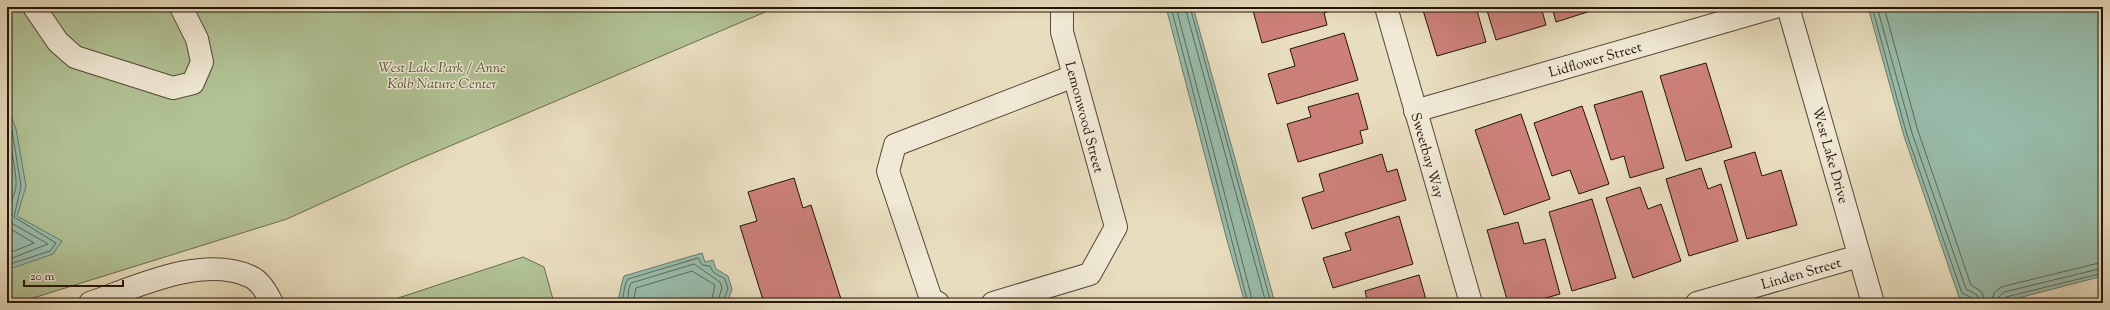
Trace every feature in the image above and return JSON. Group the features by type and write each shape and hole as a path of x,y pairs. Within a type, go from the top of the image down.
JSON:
{"street":[{"path":"34,7 58,42 76,57 173,88 192,83 202,62 197,39 181,7"},
{"name":"Lemonwood Street","path":"992,303 1090,274 1116,227 1062,32 1062,7"},
{"name":"Sweetbay Way","path":"1386,7 1471,303"},
{"name":"Lidflower Street","path":"1415,111 1775,7"},
{"name":"West Lake Drive","path":"1788,7 1873,303"},
{"path":"938,303 931,299 888,171 895,145 1074,76"},
{"name":"Linden Street","path":"1697,303 1859,256"},
{"path":"90,303 167,277 196,270 222,269 250,276 264,288 272,303"}],"green space":[{"name":"West Lake Park / Anne Kolb Nature Center","path":"7,7 777,7 410,163 287,219 17,303 7,303"},
{"path":"523,257 544,267 554,303 391,303 392,300"}],"water":[{"path":"1166,7 1193,7 1275,303 1245,303"},
{"path":"1868,7 2103,7 2103,276 2003,302 1975,303 1959,297 1904,136"},
{"path":"7,105 16,129 26,186 17,216 62,241 53,254 7,270"},
{"path":"702,253 705,262 713,260 716,269 728,276 732,289 727,303 616,303 624,276"}],"building":[{"path":"1252,7 1331,7 1332,10 1324,13 1327,25 1262,43"},
{"path":"1422,7 1476,7 1486,42 1437,56"},
{"path":"1486,7 1541,7 1546,25 1496,40"},
{"path":"1552,7 1603,7 1556,22"},
{"path":"1344,33 1358,80 1277,104 1268,74 1295,66 1290,49"},
{"path":"1706,63 1732,147 1686,161 1660,76"},
{"path":"1642,91 1664,168 1630,178 1624,156 1611,160 1594,105"},
{"path":"1358,93 1368,129 1360,131 1363,143 1298,162 1287,124 1311,117 1308,107"},
{"path":"1582,106 1609,184 1579,194 1570,170 1552,176 1534,123"},
{"path":"1521,114 1550,199 1504,215 1475,130"},
{"path":"1755,152 1762,176 1781,170 1797,225 1747,239 1724,161"},
{"path":"1382,154 1387,172 1397,169 1406,200 1312,229 1302,198 1324,191 1319,174"},
{"path":"1701,168 1708,189 1721,184 1738,241 1689,256 1666,179"},
{"path":"794,178 803,208 811,205 841,299 828,303 764,303 740,226 757,221 748,192"},
{"path":"1640,187 1648,209 1661,204 1681,261 1633,278 1606,198"},
{"path":"1592,199 1616,278 1572,291 1549,212"},
{"path":"1399,216 1413,264 1333,288 1323,258 1351,250 1345,233"},
{"path":"1518,222 1524,244 1545,239 1560,294 1528,303 1508,303 1487,230"},
{"path":"1419,275 1427,303 1368,303 1365,291"}]}
